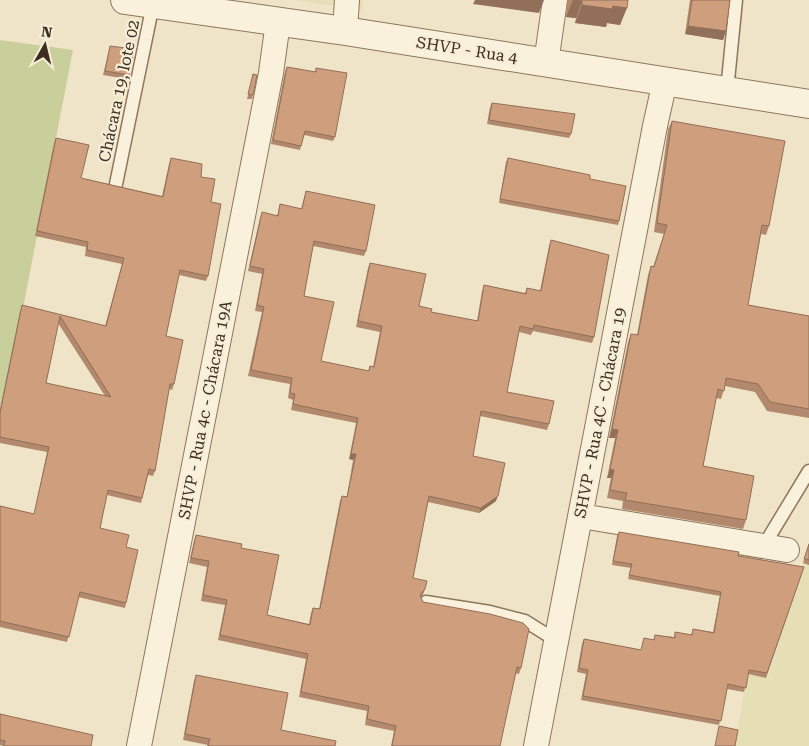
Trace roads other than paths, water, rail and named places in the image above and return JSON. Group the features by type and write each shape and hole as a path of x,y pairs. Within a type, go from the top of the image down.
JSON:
{"street":[{"name":"SHVP - Rua 4","path":"125,0 809,104"},
{"path":"345,32 347,0"},
{"path":"546,63 555,0"},
{"name":"SHVP - Rua 4c - Chácara 19A","path":"138,746 271,73 278,22"},
{"name":"SHVP - Rua 4C - Chácara 19","path":"536,746 665,81"},
{"path":"581,516 787,550"}],"lane":[{"path":"727,91 736,0"},
{"name":"Chácara 19, lote 02","path":"116,184 153,4"},
{"path":"763,547 809,471"},
{"path":"426,602 490,612 525,621 557,641"}]}
